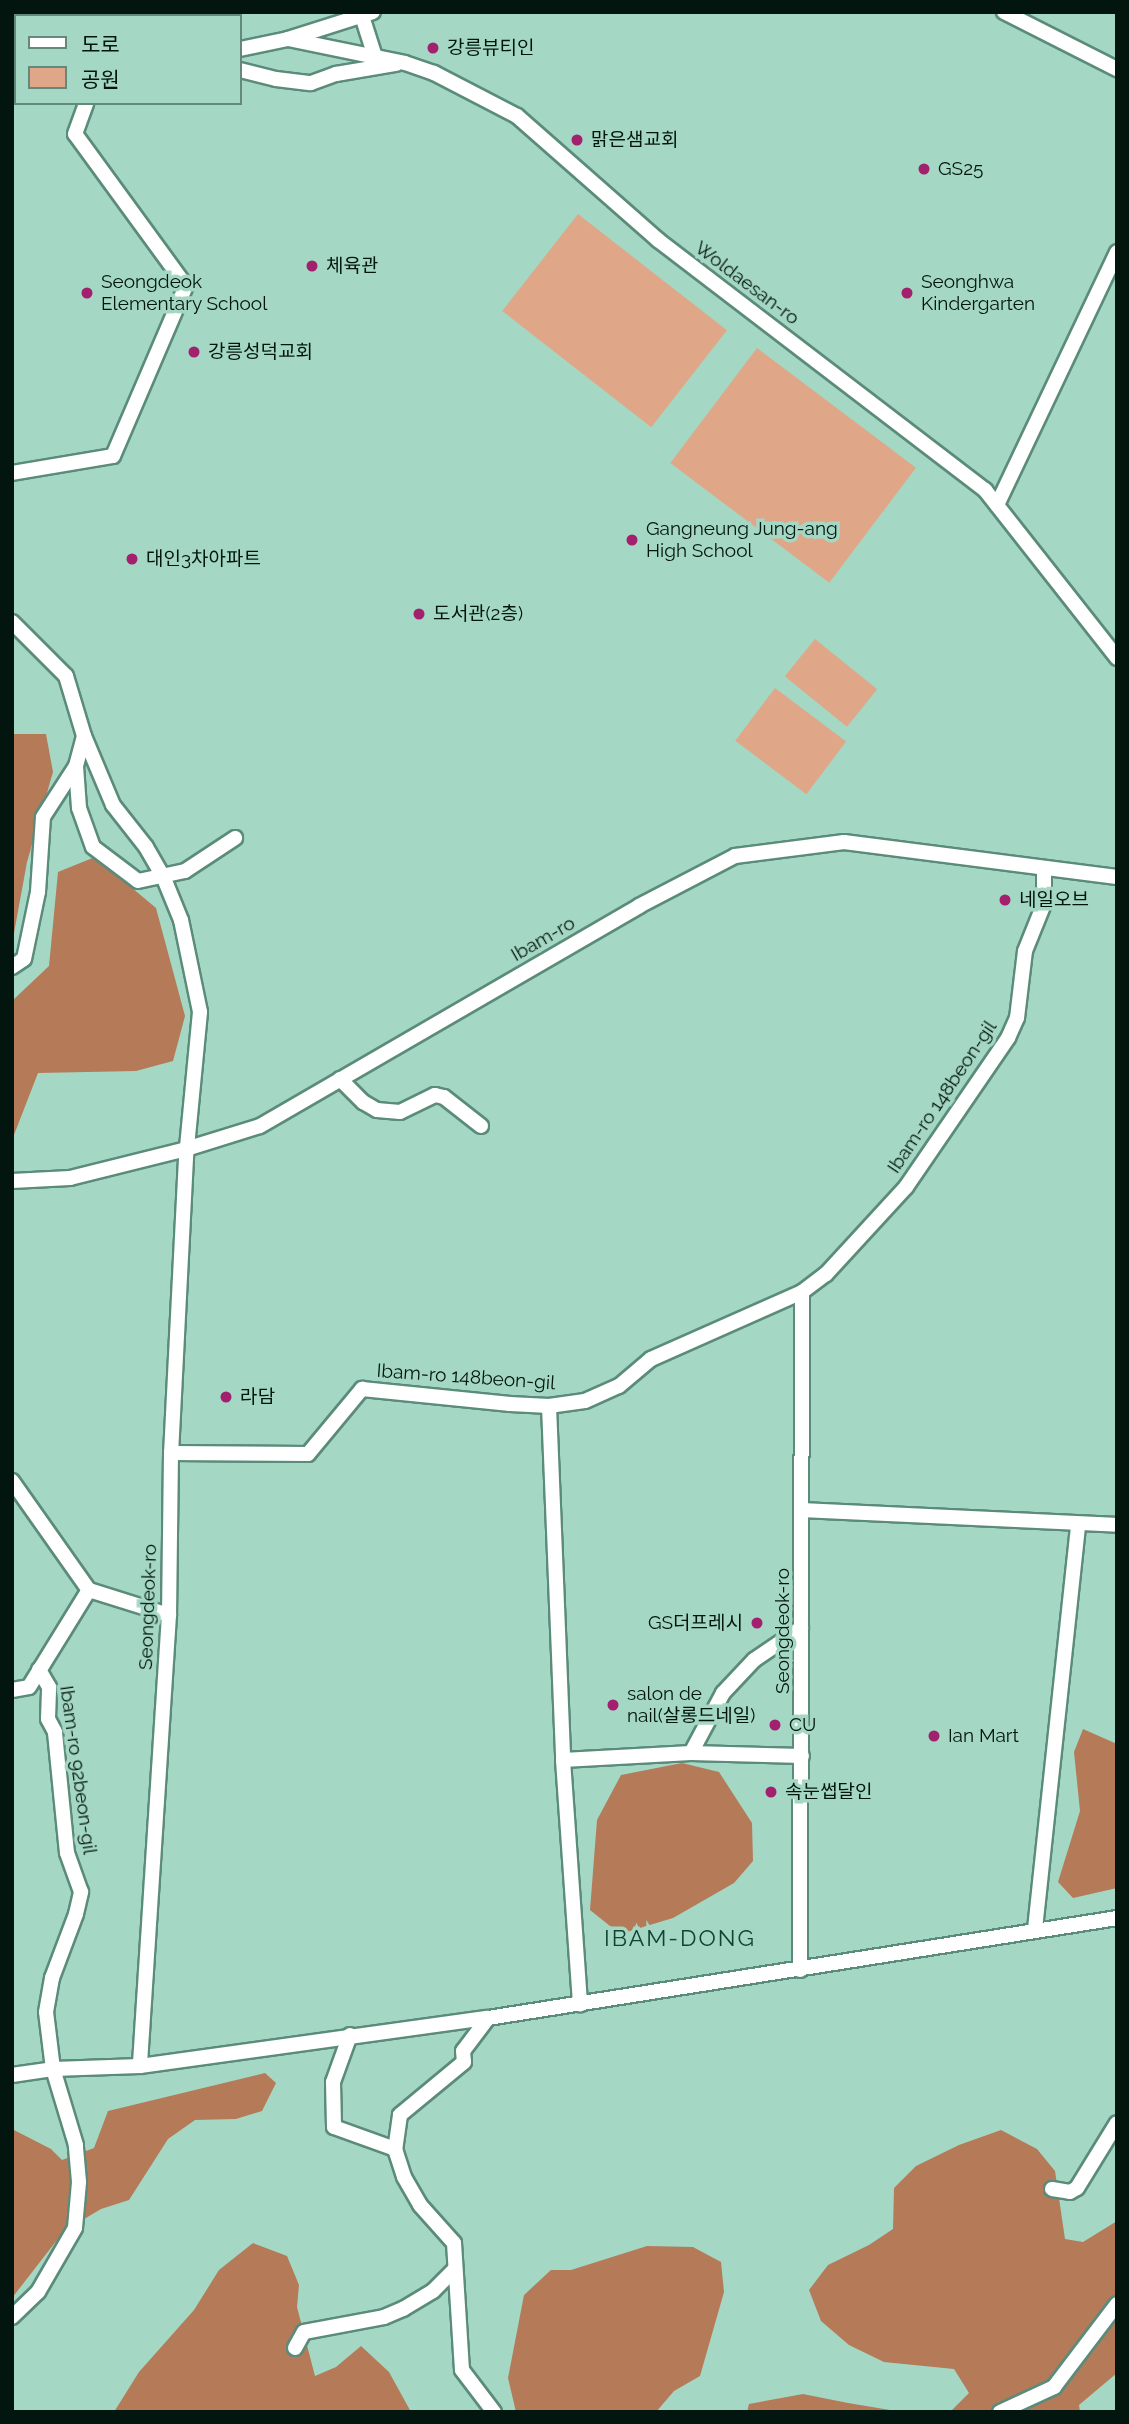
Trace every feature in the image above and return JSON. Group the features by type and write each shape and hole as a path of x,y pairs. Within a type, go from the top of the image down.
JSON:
{"street":[{"path":"1003,12 1117,69"},
{"path":"242,49 288,39 368,14 375,57"},
{"name":"Woldaesan-ro","path":"288,39 405,63 460,84 517,116 658,240 985,490 1117,658"},
{"path":"242,71 275,79 311,83 337,74 405,63"},
{"path":"12,473 113,456 186,286 75,134 85,105"},
{"path":"997,505 1117,252"},
{"name":"Seongdeok-ro","path":"12,622 66,676 84,736 113,805 146,847 163,876 181,920 200,1012 186,1149 171,1453 169,1615 140,2066"},
{"path":"12,967 24,959 27,946 38,892 43,817 76,766 84,736"},
{"path":"76,766 79,808 93,847 138,881 185,871 235,838"},
{"name":"Ibam-ro","path":"12,1181 71,1178 186,1149 260,1126 627,913 735,856 844,842 1117,877"},
{"name":"Ibam-ro 148beon-gil","path":"171,1453 308,1454 362,1389 549,1406 584,1401 619,1387 651,1359 802,1292 826,1274 906,1187 1008,1038 1017,1018 1025,951 1044,904 1044,868"},
{"path":"340,1079 363,1102 377,1110 400,1112 435,1095 444,1097 481,1126"},
{"name":"Seongdeok-ro","path":"800,1970 802,1292"},
{"path":"549,1406 562,1760 580,2004"},
{"path":"12,1481 89,1590 169,1615"},
{"path":"803,1510 1117,1525"},
{"path":"1035,1929 1078,1524"},
{"name":"Ibam-ro 92beon-gil","path":"12,2317 38,2292 75,2228 79,2182 75,2145 53,2069 46,2012 52,1978 76,1914 81,1892 67,1853 55,1732 48,1719 49,1687 39,1670 89,1590"},
{"path":"691,1753 723,1693 754,1660 801,1628"},
{"path":"12,1690 29,1687 39,1670"},
{"path":"562,1760 691,1753 802,1756"},
{"path":"12,2075 53,2069 140,2066 488,2018 1117,1918"},
{"path":"488,2018 463,2051 464,2062 400,2115 395,2149 404,2177 420,2205 454,2243 462,2370 494,2412"},
{"path":"350,2035 333,2082 334,2127 395,2149"},
{"path":"1052,2189 1070,2192 1077,2188 1117,2123"},
{"path":"295,2348 304,2332 384,2317 403,2309 433,2291 454,2270"},
{"path":"1000,2412 1054,2387 1117,2304"}],"green space":[{"path":"578,214 727,330 651,427 502,311"},
{"path":"757,348 916,468 829,583 670,463"},
{"path":"815,639 877,689 847,727 785,676"},
{"path":"775,688 846,742 806,794 735,741"}],"shaded area":[{"path":"12,734 46,734 53,772 27,862 12,944"},
{"path":"95,857 156,908 185,1016 173,1061 136,1071 38,1073 12,1140 12,1001 49,966 58,872"},
{"path":"1083,1729 1117,1744 1117,1888 1073,1898 1058,1882 1080,1811 1074,1752"},
{"path":"682,1763 719,1772 752,1823 753,1861 734,1883 673,1918 620,1934 590,1910 597,1820 621,1775"},
{"path":"265,2073 276,2083 262,2111 236,2119 195,2120 168,2139 129,2200 101,2209 64,2231 12,2298 12,2129 51,2149 62,2160 94,2148 108,2111"},
{"path":"1001,2130 1037,2149 1055,2171 1065,2239 1083,2242 1117,2221 1117,2373 1079,2405 1080,2412 945,2412 952,2410 969,2393 954,2369 884,2362 849,2345 821,2321 809,2290 828,2265 869,2245 893,2229 894,2188 916,2166 959,2145"},
{"path":"253,2243 287,2256 299,2285 297,2307 315,2376 336,2367 361,2346 389,2372 411,2412 114,2412 139,2372 194,2310 219,2270"},
{"path":"647,2246 693,2247 721,2262 724,2292 700,2376 674,2391 656,2412 516,2412 508,2378 524,2295 551,2270 571,2270"},
{"path":"803,2394 902,2412 747,2412 749,2404"}],"place":[{"name":"강릉뷰티인","path":"433,48"},
{"name":"맑은샘교회","path":"577,140"},
{"name":"GS25","path":"924,169"},
{"name":"체육관","path":"312,266"},
{"name":"Seongdeok Elementary School","path":"87,293"},
{"name":"Seonghwa Kindergarten","path":"907,293"},
{"name":"강릉성덕교회","path":"194,352"},
{"name":"Gangneung Jung-ang High School","path":"632,540"},
{"name":"대인3차아파트","path":"132,559"},
{"name":"도서관(2층)","path":"419,614"},
{"name":"네일오브","path":"1005,900"},
{"name":"라담","path":"226,1397"},
{"name":"GS더프레시","path":"757,1623"},
{"name":"salon de nail(살롱드네일)","path":"613,1705"},
{"name":"CU","path":"775,1725"},
{"name":"Ian Mart","path":"934,1736"},
{"name":"속눈썹달인","path":"771,1792"}],"district":[{"name":"IBAM-DONG","path":"680,1938"}]}
